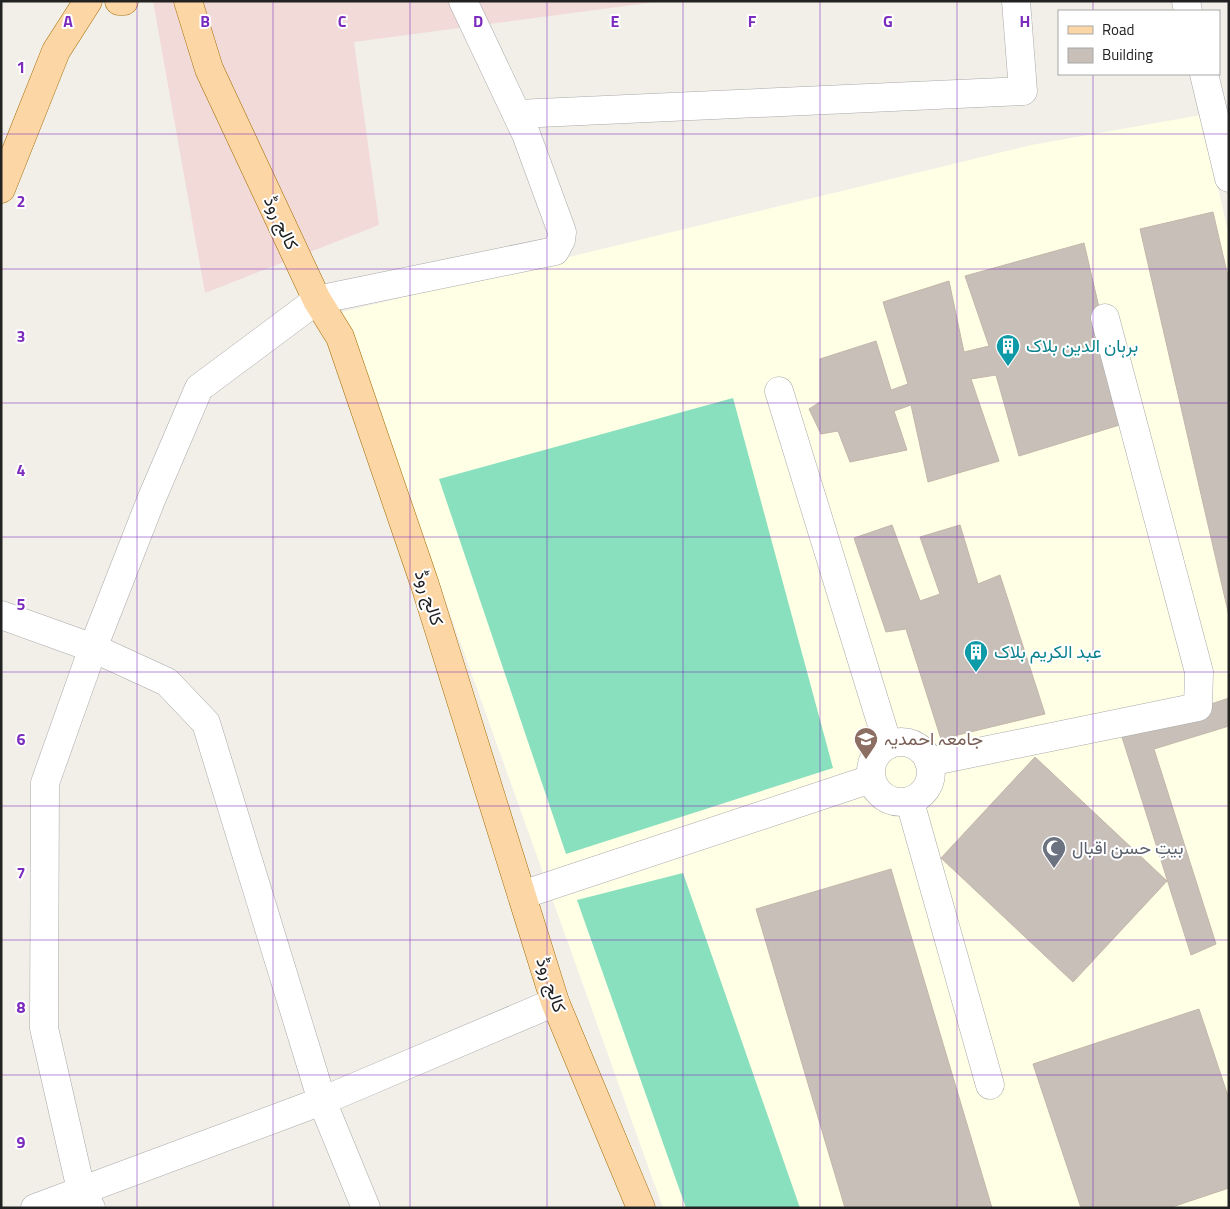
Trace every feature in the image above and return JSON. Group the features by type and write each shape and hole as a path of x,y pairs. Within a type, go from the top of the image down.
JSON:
{"main road":[{"path":"1,189 56,51 88,1"},
{"path":"119,1 124,1"},
{"name":"کالج روڈ","path":"188,1 209,69 317,300 340,337 425,585 555,1002 641,1208"}],"street":[{"path":"86,1199 44,1028 45,783 151,500 199,388 317,300 555,251 561,240 562,232 526,134 463,1"},
{"path":"517,114 1023,91 1016,1"},
{"path":"1204,75 1229,178"},
{"path":"930,762 1198,707 1199,672 1105,318"},
{"path":"779,391 888,745"},
{"path":"1,615 94,648 167,682 206,723 322,1101 366,1208"},
{"path":"898,742 917,747 930,762 930,782 926,790 910,802 890,801 875,788 871,779 874,759 888,745 898,742"},
{"path":"522,895 871,779"},
{"path":"910,802 990,1086"},
{"path":"35,1208 86,1199 555,1002"}],"shaded area":[{"path":"153,1 663,1 354,42 379,225 205,293"},
{"name":"جامعہ احمدیہ","path":"1201,115 1229,236 1229,1208 663,1208 342,312 1031,145"}],"green space":[{"path":"733,398 833,768 566,854 439,479"},
{"path":"683,873 800,1208 686,1208 577,900"}],"building":[{"path":"1213,212 1229,281 1229,616 1140,229"},
{"name":"برہان الدین بلاک","path":"1084,243 1126,423 1019,456 996,375 971,379 999,461 928,482 911,405 894,411 907,450 850,462 838,431 821,434 809,409 820,402 820,359 876,341 891,390 908,384 883,302 949,281 964,352 989,346 965,276"},
{"name":"عبد الکریم بلاک","path":"892,525 920,601 940,594 920,537 960,525 978,584 1000,575 1045,714 941,739 906,629 886,632 854,538"},
{"path":"1229,698 1229,726 1154,749 1216,944 1191,955 1121,734"},
{"name":"بیتِ حسن اقبال","path":"1035,757 1167,881 1073,982 941,858"},
{"path":"891,869 992,1208 845,1208 756,909"},
{"path":"1199,1009 1229,1099 1229,1188 1169,1208 1081,1208 1033,1064"}],"place":[{"name":"برہان الدین بلاک","path":"1008,367"},
{"name":"عبد الکریم بلاک","path":"976,673"},
{"name":"جامعہ احمدیہ","path":"866,760"},
{"name":"بیتِ حسن اقبال","path":"1054,869"}]}
